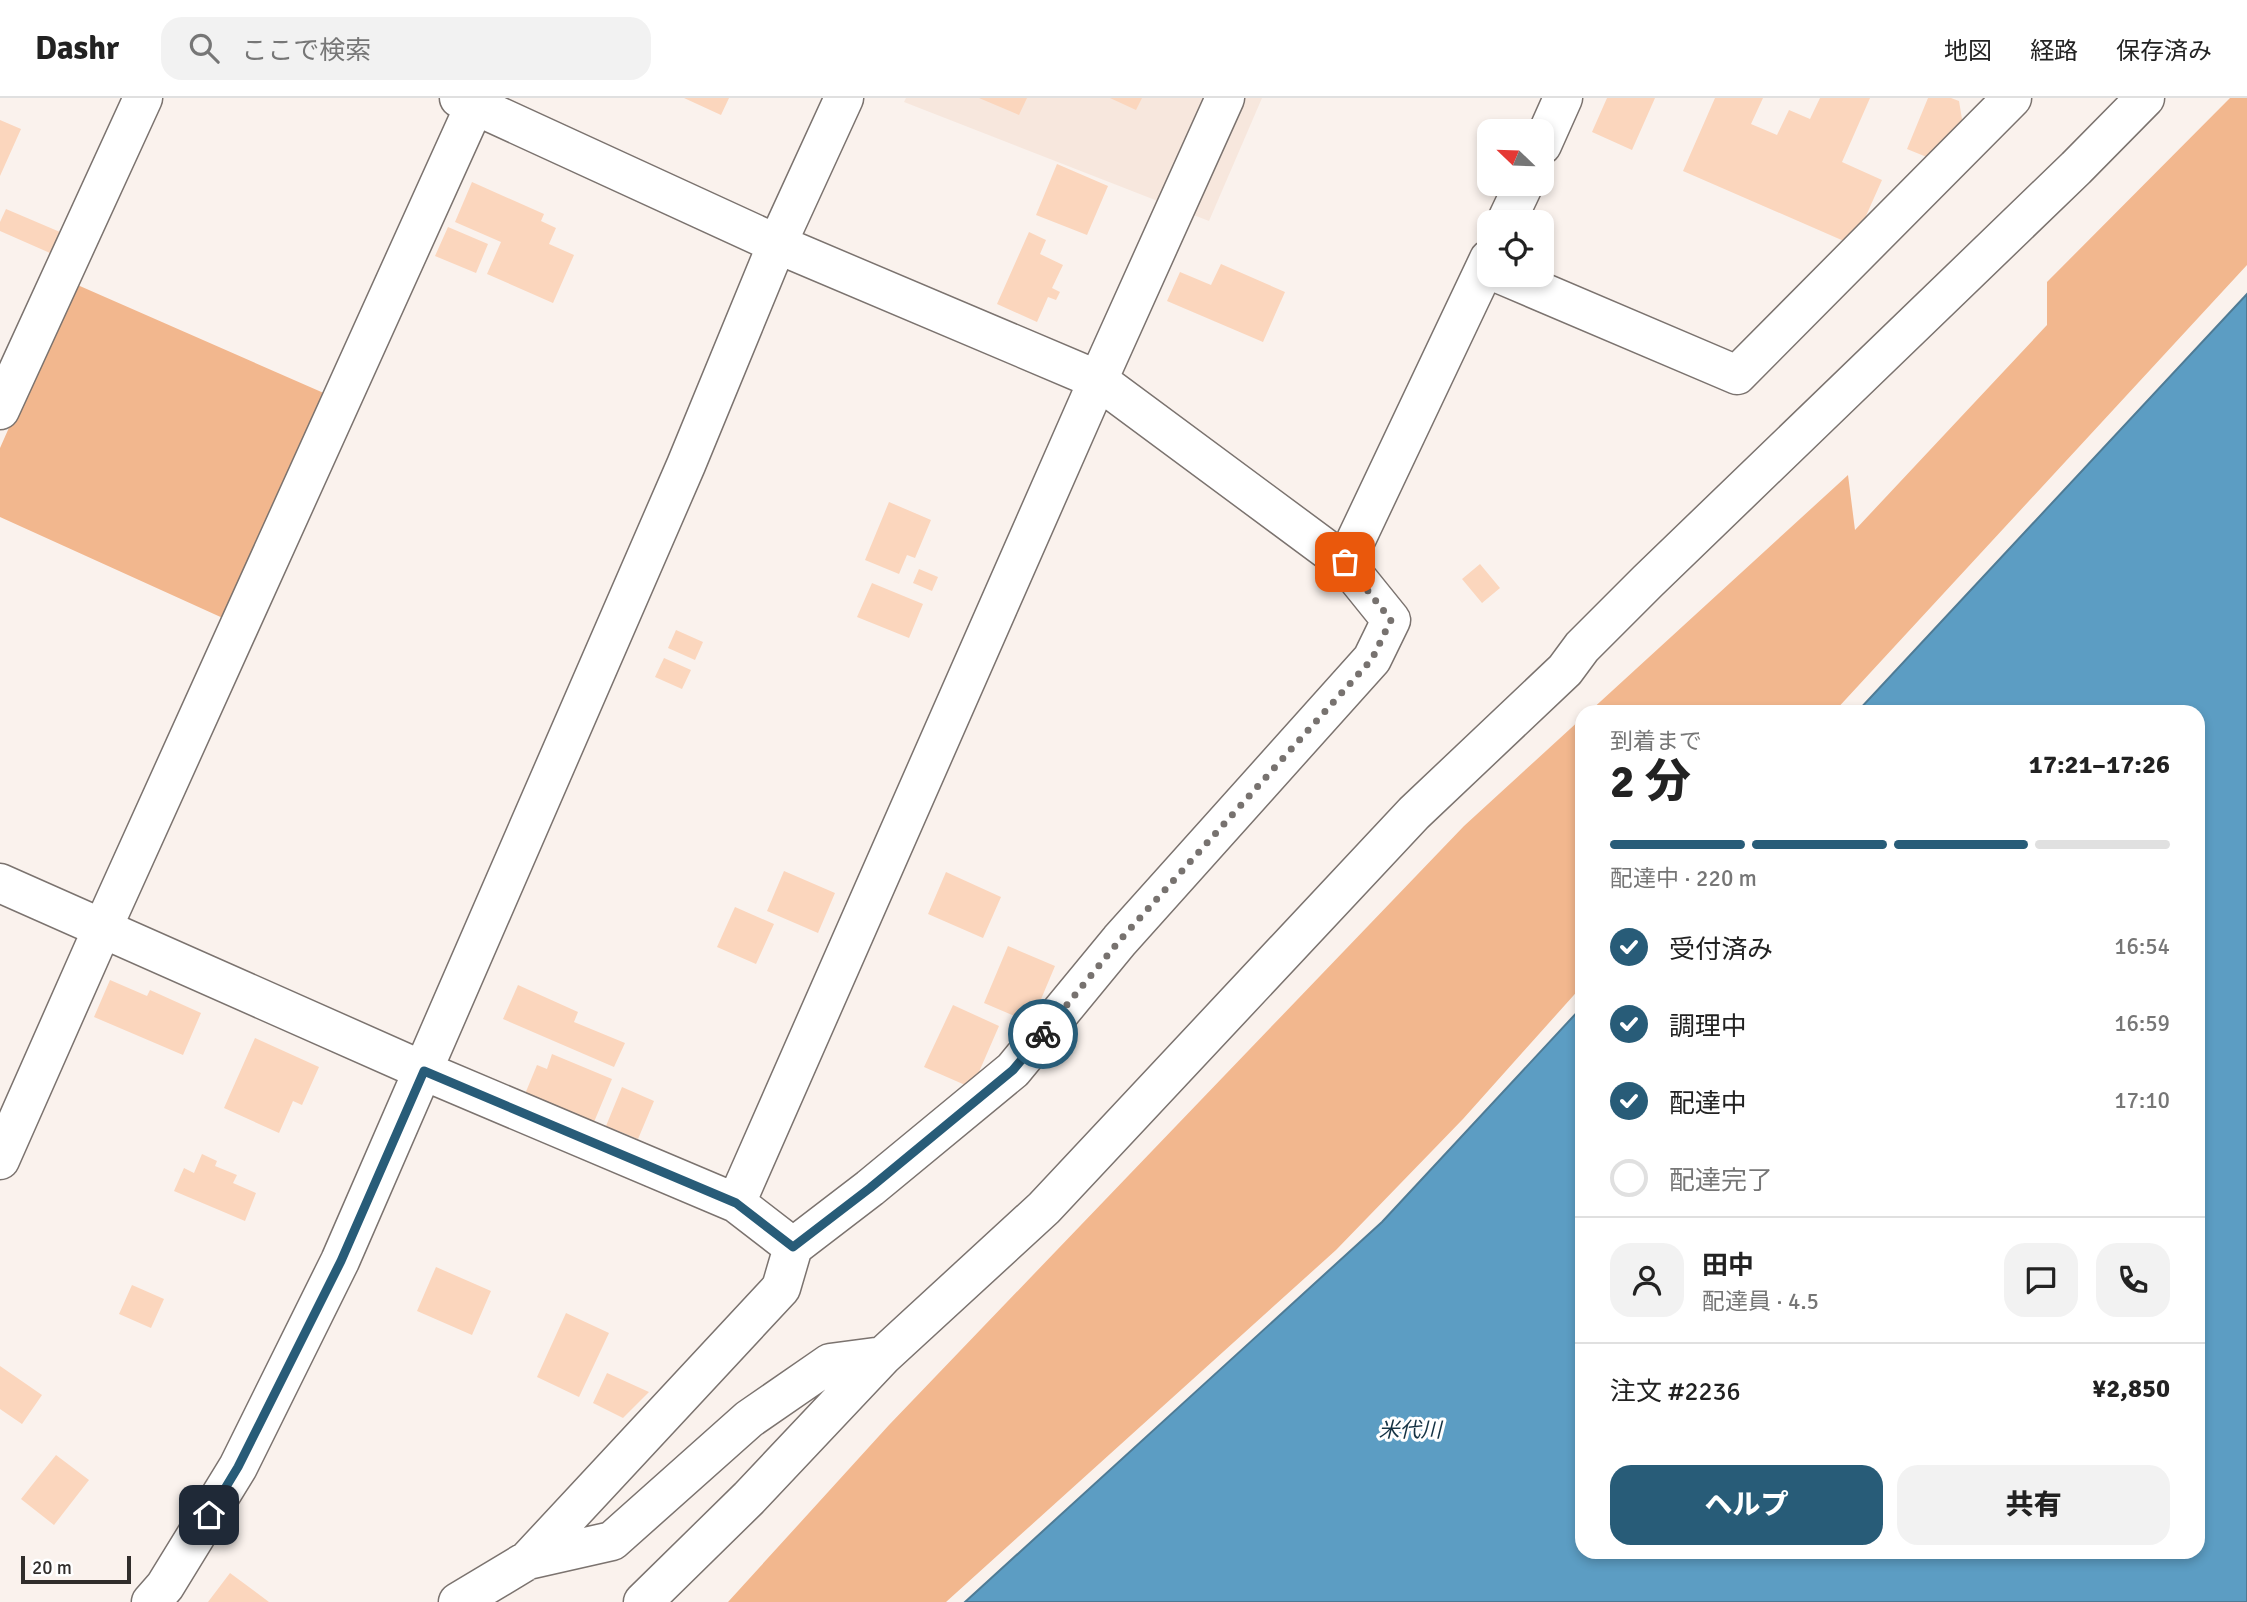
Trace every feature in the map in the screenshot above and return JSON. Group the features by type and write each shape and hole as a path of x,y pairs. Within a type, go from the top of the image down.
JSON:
{"street":[{"path":"0,411 143,98"},
{"path":"152,1602 165,1586 238,1467 341,1261 685,465 777,244 845,98"},
{"path":"736,1203 1225,98"},
{"path":"1554,119 1563,98"},
{"path":"1535,287 1737,374 2012,98"},
{"path":"643,1602 749,1498 883,1356 1044,1208 1415,813 1565,670 1582,647 1648,581 2076,168 2144,98"},
{"path":"0,1160 471,100 777,244 1098,380 1345,562 1391,620 1372,659 1120,940 1013,1070 870,1188 793,1247 781,1288 528,1560 458,1602"},
{"path":"1345,562 1482,287"},
{"path":"0,883 424,1071 736,1203 793,1247"},
{"path":"528,1560 612,1541 749,1419 830,1363 883,1356"}],"shaded area":[{"path":"906,98 1262,98 1209,221 904,102"},
{"path":"2230,98 2247,98 2247,265 1840,705 1597,705 1848,475 1855,530 2047,325 2047,282"},
{"path":"73,283 326,394 225,619 0,517 0,448"},
{"path":"1575,724 1575,994 1463,1119 1336,1250 946,1602 728,1602 889,1425 1464,826"}],"water":[{"name":"米代川","path":"2247,294 2247,1602 965,1602 1382,1222 1575,1015 1575,1559 2205,1559 2205,705 1864,705"}],"building":[{"path":"684,98 729,98 721,115"},
{"path":"979,98 1027,98 1019,115"},
{"path":"1110,98 1142,98 1136,110"},
{"path":"1607,98 1655,98 1632,150 1592,132"},
{"path":"1715,98 1763,98 1751,124 1777,135 1789,110 1810,119 1820,98 1870,98 1842,162 1882,180 1853,245 1683,171"},
{"path":"1928,98 1951,98 1959,101 1963,125 1934,160 1907,149"},
{"path":"0,120 21,129 0,176"},
{"path":"1057,164 1108,186 1087,235 1036,215"},
{"path":"472,182 544,214 541,221 556,228 549,244 574,255 553,303 487,274 501,242 455,222"},
{"path":"6,209 60,232 50,253 0,231 0,222"},
{"path":"448,227 488,244 476,273 435,256"},
{"path":"1029,232 1046,240 1040,254 1063,265 1052,288 1060,292 1056,300 1048,297 1037,322 997,304"},
{"path":"1221,264 1285,292 1263,342 1167,301 1180,272 1211,285"},
{"path":"889,502 931,520 915,558 907,555 899,574 865,560"},
{"path":"1480,564 1500,588 1482,603 1462,579"},
{"path":"919,569 938,577 932,591 913,583"},
{"path":"872,583 923,604 909,638 857,617"},
{"path":"676,630 703,642 695,660 668,648"},
{"path":"664,658 691,670 682,689 655,677"},
{"path":"784,871 835,893 818,933 767,911"},
{"path":"946,872 1001,897 983,938 928,914"},
{"path":"735,907 774,924 756,964 717,947"},
{"path":"1008,946 1055,966 1031,1023 984,1003"},
{"path":"110,980 147,996 150,990 201,1013 183,1055 94,1017"},
{"path":"518,985 578,1012 574,1022 625,1043 614,1067 503,1019"},
{"path":"953,1005 999,1026 972,1088 924,1067"},
{"path":"255,1038 319,1067 302,1105 293,1101 279,1133 224,1108"},
{"path":"552,1054 612,1079 594,1122 525,1094 537,1065 547,1069"},
{"path":"622,1087 654,1101 638,1139 606,1126"},
{"path":"202,1154 217,1161 215,1166 237,1175 233,1183 256,1193 245,1221 174,1191 184,1168 194,1173"},
{"path":"436,1267 491,1291 472,1335 417,1311"},
{"path":"132,1285 164,1299 151,1328 119,1314"},
{"path":"566,1313 609,1333 579,1397 537,1377"},
{"path":"0,1366 42,1395 22,1424 0,1409"},
{"path":"607,1373 649,1392 623,1418 593,1403"},
{"path":"56,1455 89,1480 54,1525 21,1499"},
{"path":"230,1573 269,1602 208,1602"}],"way so far":[{"path":"1043,1034 1120,940 1372,659 1391,620 1345,562"}],"route":[{"path":"209,1515 238,1467 341,1261 424,1071 736,1203 793,1247 870,1188 1013,1070 1043,1034"}]}
